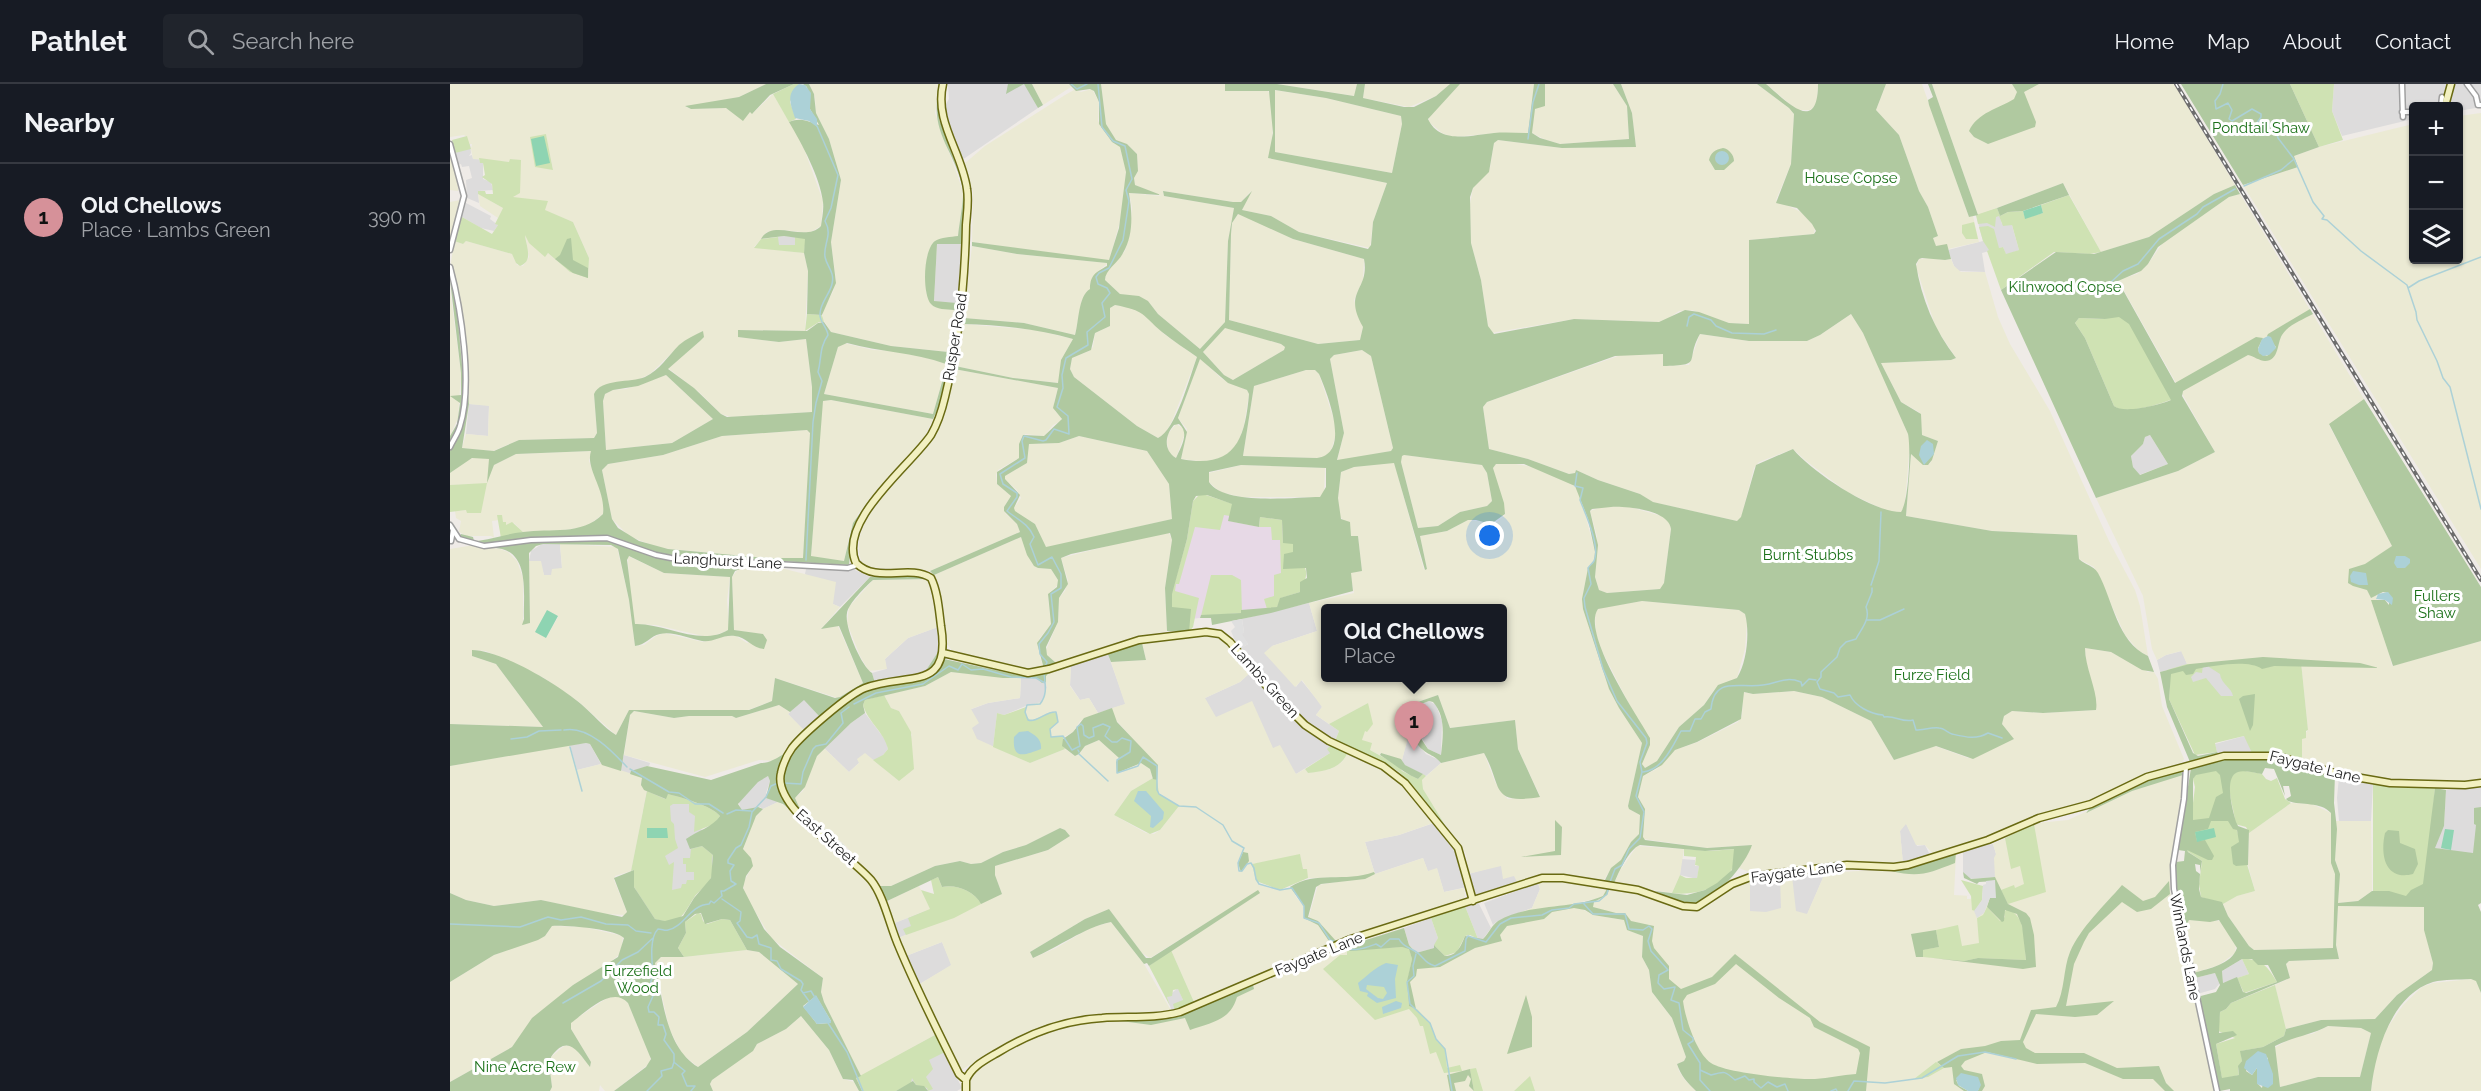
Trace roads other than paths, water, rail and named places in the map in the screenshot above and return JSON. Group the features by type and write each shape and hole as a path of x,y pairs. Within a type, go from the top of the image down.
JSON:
{"street":[{"name":"Rusper Road","path":"857,565 853,551 858,525 877,497 933,430 942,410 952,367 965,272 968,194 964,176 941,112 940,99 944,84"},
{"path":"2402,84 2403,117"},
{"path":"2443,102 2451,84"},
{"path":"2467,84 2478,105 2481,105"},
{"path":"2402,112 2409,112"},
{"path":"450,144 464,196 450,250"},
{"path":"450,267 461,320 464,396 460,428 450,447"},
{"path":"450,525 459,538 450,541"},
{"path":"450,541 453,531"},
{"name":"Langhurst Lane","path":"459,538 484,546 525,540 605,538 671,558 848,568 857,565"},
{"path":"857,565 873,572 921,574 931,578 938,610 943,653"},
{"name":"Lambs Green","path":"943,653 1018,673 1046,670 1138,640 1206,632 1220,634 1230,642 1268,687 1305,725 1332,742 1383,766 1405,783 1458,848 1473,901"},
{"name":"East Street","path":"943,653 937,667 926,676 867,687 850,697 793,748 782,767 780,783 783,796 791,806 811,826 847,855 874,884 915,985 959,1074 966,1080"},
{"name":"Faygate Lane","path":"966,1080 970,1072 981,1062 1008,1046 1046,1030 1092,1019 1153,1018 1177,1013 1339,944 1445,908 1547,878 1567,878 1642,890 1694,908 1701,906 1737,881 1755,876 1844,866 1905,866 1986,840 2039,818 2091,804 2143,778 2226,755 2272,755 2330,772 2378,782 2442,785 2481,783"},
{"name":"Wimlands Lane","path":"2186,766 2184,799 2174,865 2174,889 2217,1091"},
{"path":"966,1080 966,1091"}],"water":[{"path":"799,84 805,85 811,93 810,109 817,119 817,127 809,121 795,118 791,96"},
{"path":"1719,151 1725,151 1729,158 1725,165 1719,165 1715,161 1715,155"},
{"path":"2271,337 2276,348 2269,355 2263,356 2258,349 2262,339"},
{"path":"1927,440 1933,444 1934,454 1924,465 1919,455 1921,446"},
{"path":"2396,556 2405,556 2410,559 2410,563 2405,568 2397,568 2394,563"},
{"path":"2353,571 2366,573 2368,585 2351,582 2350,576"},
{"path":"2388,592 2393,598 2392,605 2385,600 2376,599 2378,594"},
{"path":"1028,731 1039,740 1041,749 1025,754 1017,753 1014,737 1019,732"},
{"path":"1138,791 1146,791 1164,812 1163,819 1153,828 1150,827 1151,816 1134,801"},
{"path":"1386,963 1398,965 1395,979 1396,998 1377,1003 1367,996 1368,993 1360,991 1358,983","holes":["1367,985 1384,987 1387,993 1383,999 1366,989"]},
{"path":"816,995 831,1023 817,1024 803,1007"},
{"path":"1396,1001 1402,1003 1401,1008 1383,1014 1382,1007"},
{"path":"2258,1051 2266,1054 2273,1074 2273,1084 2268,1088 2257,1084 2257,1068 2252,1075 2244,1068 2246,1061"},
{"path":"1961,1073 1978,1077 1981,1085 1978,1091 1968,1091 1958,1085 1956,1078"}],"waterway":[{"path":"1071,84 1077,89 1087,84"},
{"path":"1045,668 1047,662 1040,654 1039,644 1054,622 1051,594 1061,588 1061,574 1052,557 1038,565 1030,544 1034,537 1032,532 1007,511 1017,497 1017,493 1003,484 1000,474 1025,458 1022,441 1024,436 1043,441 1054,429 1069,434 1068,416 1057,407 1063,388 1062,375 1066,358 1088,345 1087,332 1105,317 1102,303 1110,293 1107,288 1098,284 1096,277 1109,268 1123,240 1129,201 1126,190 1132,179 1125,146 1113,141 1102,127 1098,84"},
{"path":"1528,139 1533,102 1539,84"},
{"path":"2223,84 2215,101 2216,109 2228,103 2232,110 2229,119 2232,121 2252,109 2261,114 2252,130 2260,135 2260,128 2265,122 2275,128 2278,138 2294,159 2313,202 2324,216 2322,219 2327,220 2361,251 2407,285 2417,320 2443,378 2450,387 2481,509"},
{"path":"806,560 813,422 822,381 818,372 821,353 828,335 820,314 833,280 825,257 828,235 825,221 831,208 838,175 817,126"},
{"path":"2244,186 2281,170 2293,160"},
{"path":"2111,282 2123,271 2138,264 2159,239 2197,214 2203,207 2235,189"},
{"path":"2408,288 2419,281 2481,257"},
{"path":"1687,326 1689,317 1694,314 1711,320 1716,326 1732,333 1764,334 1776,330"},
{"path":"1577,473 1575,486 1583,488 1580,500 1592,530 1596,555 1588,568 1591,584 1584,598 1585,607 1603,669 1617,701 1646,738 1647,743 1640,762 1642,772 1636,796 1644,812 1640,838 1629,849 1622,865 1615,869 1610,882"},
{"path":"1871,585 1879,561 1881,512"},
{"path":"1872,588 1866,607 1865,624 1856,639 1846,642 1840,648 1837,657 1821,672 1821,677 1817,682 1820,689 1834,693 1838,697 1850,695 1855,703 1864,709 1884,717 1905,721 1913,720 1916,730 1939,728 1966,737 1979,737 1988,733 2002,738"},
{"path":"1867,620 1880,620 1904,609"},
{"path":"854,704 876,693 923,684 949,666 958,670 962,664 971,670 983,669 1011,677 1036,678 1045,683"},
{"path":"1044,673 1044,696 1040,704 1027,705 1025,712 1028,720 1035,720 1056,712 1058,722 1050,729 1051,737 1063,736 1072,750 1080,746 1077,727 1081,724 1084,735 1089,738 1094,736 1093,728 1103,724 1110,727 1105,736 1112,742 1117,742 1122,738 1131,741 1130,752 1117,760 1117,773 1138,766 1143,757 1157,766 1159,794 1179,806 1196,807 1223,825 1232,841 1244,848 1238,863 1239,871 1251,863 1259,884 1280,890 1292,888 1304,906 1304,918 1319,923 1330,940 1335,942"},
{"path":"1643,772 1662,762 1681,731 1690,731 1695,719 1701,719 1705,712 1711,709 1717,691 1729,686 1763,685 1782,680 1801,682 1802,686 1809,679 1816,680"},
{"path":"783,783 801,784 803,772 813,749 826,744 843,723 841,713 849,707"},
{"path":"511,739 527,737 539,731 561,730"},
{"path":"564,730 573,730 591,736 607,747 627,767"},
{"path":"570,747 582,791"},
{"path":"1079,754 1108,781"},
{"path":"630,769 669,792 679,793 695,804 709,804 723,813"},
{"path":"674,1062 674,1054 664,1040 666,1034 663,1025 658,1025 659,1017 654,1012 649,1012 648,1007 653,996 649,988 653,975 653,938 658,929 674,928 697,908 711,901 714,903 722,896 721,891 736,884 731,881 730,871 734,865 728,863 728,860 736,848 741,845 749,827 752,812 766,797 771,786 778,783"},
{"path":"727,814 736,810 751,811"},
{"path":"1342,946 1355,949 1376,944 1381,947 1390,939 1399,939 1428,963 1435,966 1465,951 1468,936 1486,942 1500,924 1511,918 1542,915 1552,910 1569,908 1574,904 1599,901 1607,894 1609,886"},
{"path":"722,899 741,912 740,921 737,923 747,937 752,938 757,935 759,944 771,948 771,960 777,961 781,969 801,981 803,984 801,990 809,1001"},
{"path":"1584,904 1593,914 1625,914 1629,929 1643,930 1649,926 1652,929 1648,941 1651,951 1668,970 1659,975 1658,983 1664,989 1675,987 1671,1000 1679,1003 1683,1030 1693,1038 1693,1041 1688,1044 1700,1063 1700,1080 1710,1091"},
{"path":"450,924 520,927 548,917 561,920 581,917 606,924 628,925 636,931 651,933"},
{"path":"563,1003 601,981 622,960 638,952 653,938"},
{"path":"1416,954 1413,966 1414,976 1407,982 1410,1004 1430,1023 1436,1039 1445,1049 1452,1091"},
{"path":"803,993 811,991 814,996"},
{"path":"828,1023 847,1052 863,1091"},
{"path":"1848,1091 1854,1081 1885,1083 1922,1078 1958,1056 1985,1052 2016,1059"},
{"path":"647,1091 662,1076 661,1071 672,1068 674,1062"},
{"path":"675,1063 685,1071 682,1074 687,1086 695,1086 691,1091"},
{"path":"1700,1070 1711,1075 1724,1073 1735,1080 1745,1076 1749,1080 1754,1079 1754,1082 1761,1088 1768,1082 1777,1087 1785,1084 1788,1091"},
{"path":"1831,1091 1836,1089 1837,1091"}],"railway":[{"path":"2176,84 2481,580"}],"place":[{"name":"Old Chellows","path":"1414,751"}],"park label":[{"name":"Pondtail Shaw","path":"2261,128"},
{"name":"House Copse","path":"1851,178"},
{"name":"Kilnwood Copse","path":"2065,287"},
{"name":"Burnt Stubbs","path":"1808,555"},
{"name":"Fullers Shaw","path":"2437,604"},
{"name":"Furze Field","path":"1932,675"},
{"name":"Furzefield Wood","path":"638,980"},
{"name":"Nine Acre Rew","path":"525,1067"}]}
